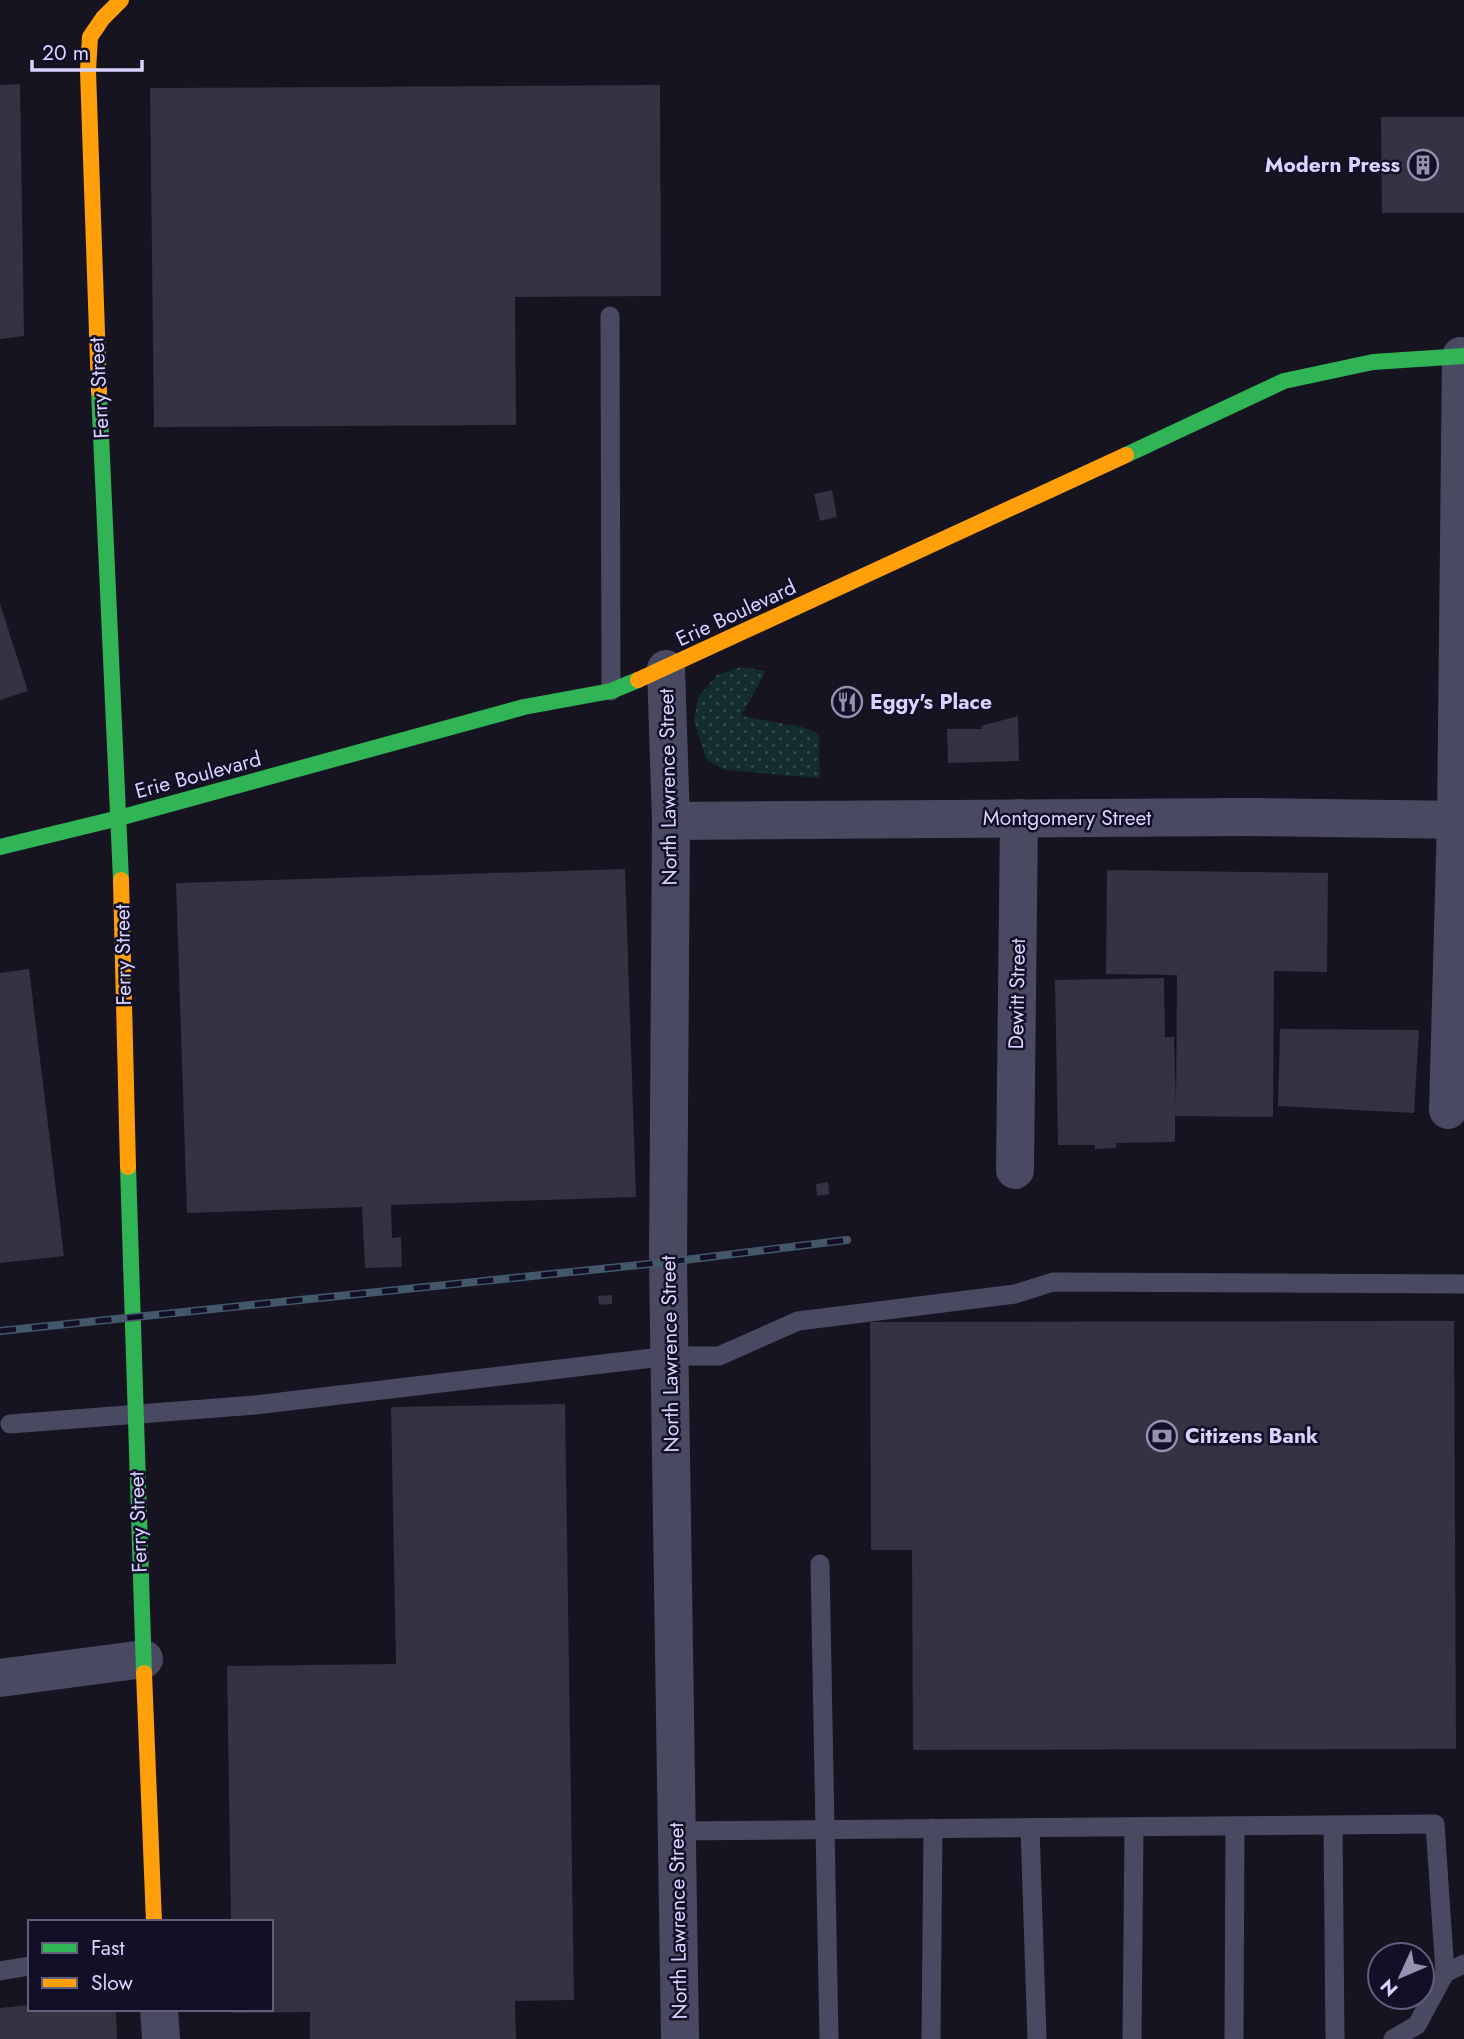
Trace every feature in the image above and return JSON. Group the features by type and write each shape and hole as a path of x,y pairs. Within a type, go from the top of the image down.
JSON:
{"street":[{"name":"Ferry Street","path":"121,0 103,18 90,37 88,71 94,274 120,818 135,1414 154,1920"},
{"name":"Erie Boulevard","path":"0,847 120,818 524,707 611,691 666,669 1284,381 1323,369 1373,360 1463,356"},
{"path":"1448,1110 1460,820 1463,356"},
{"name":"North Lawrence Street","path":"666,669 671,821 670,1356 680,2039"},
{"name":"Montgomery Street","path":"671,821 1019,818 1460,820"},
{"name":"Dewitt Street","path":"1015,1170 1019,818"},
{"path":"0,1678 144,1659"},
{"path":"159,2011 161,2039"}],"lane":[{"path":"610,316 611,691"},
{"path":"10,1424 255,1405 670,1356 719,1356 798,1321 1016,1294 1053,1282 1464,1284"},
{"path":"820,1564 829,2039"},
{"path":"677,1831 1435,1824 1445,1973 1417,2025 1393,2039"},
{"path":"1332,1825 1335,2039"},
{"path":"1234,2039 1235,1826"},
{"path":"1132,2039 1134,1827"},
{"path":"931,2039 933,1828"},
{"path":"1030,1828 1037,2039"},
{"path":"1445,1973 1464,1964"},
{"path":"0,1971 28,1966"}],"green space":[{"path":"741,667 766,671 741,716 802,727 819,734 820,778 724,770 706,759 694,720 699,696 717,675"}],"building":[{"path":"20,84 24,336 0,339 0,85"},
{"path":"660,85 661,296 515,297 516,425 154,427 150,88"},
{"name":"Modern Press","path":"1381,117 1464,117 1464,213 1382,213"},
{"path":"832,490 837,517 820,521 814,494"},
{"path":"0,604 28,691 0,700"},
{"path":"1018,716 1019,761 948,763 947,729 982,729 981,726"},
{"path":"625,869 636,1197 391,1205 392,1238 401,1237 402,1267 365,1268 362,1207 187,1213 176,883"},
{"path":"1107,870 1328,873 1327,972 1274,971 1273,1117 1175,1116 1175,1142 1116,1143 1116,1148 1095,1149 1095,1145 1058,1145 1055,980 1164,978 1165,1037 1174,1037 1176,1106 1177,975 1106,974"},
{"path":"29,969 64,1256 0,1263 0,973"},
{"path":"1280,1029 1419,1030 1414,1113 1278,1106"},
{"path":"828,1182 829,1194 817,1196 816,1184"},
{"path":"612,1295 612,1304 599,1305 598,1296"},
{"name":"Citizens Bank","path":"1454,1321 1456,1749 913,1750 912,1550 871,1550 870,1322"},
{"path":"565,1404 574,2000 515,2001 516,2039 310,2039 310,2012 233,2013 273,2011 273,1920 231,1920 227,1666 396,1664 391,1407"},
{"path":"28,2005 28,2011 116,2011 117,2039 0,2039 0,2008"}],"railway":[{"path":"0,1331 668,1262 847,1240"}],"traffic: fast":[{"path":"1126,455 1284,381 1373,362 1464,356"},
{"path":"99,391 121,880"},
{"path":"0,847 119,818 524,707 611,691 638,680"},
{"path":"128,1167 144,1673"}],"traffic: slow":[{"path":"99,391 88,71 90,37 103,18 121,0"},
{"path":"638,680 1126,455"},
{"path":"121,880 128,1167"},
{"path":"144,1673 154,1920"}],"place":[{"name":"Modern Press","path":"1423,165"},
{"name":"Eggy's Place","path":"847,702"},
{"name":"Citizens Bank","path":"1162,1436"}]}
